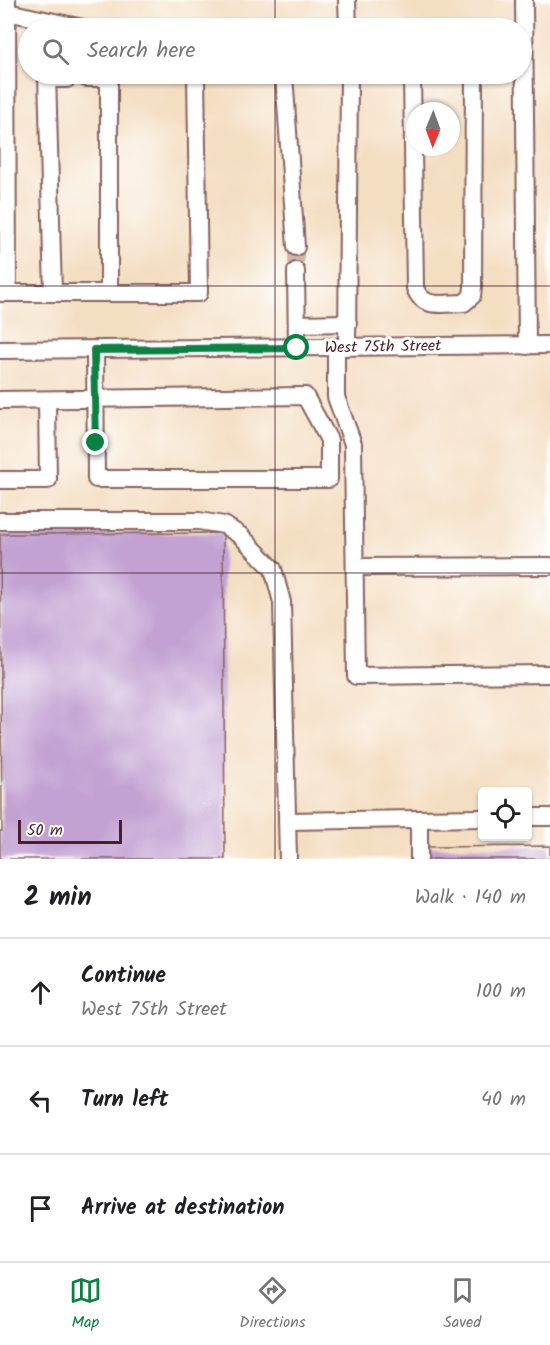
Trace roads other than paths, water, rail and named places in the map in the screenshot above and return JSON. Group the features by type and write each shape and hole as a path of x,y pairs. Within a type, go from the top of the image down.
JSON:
{"street":[{"path":"347,0 348,18"},
{"path":"524,0 524,18"},
{"path":"33,18 7,6 4,293 199,293 196,84"},
{"path":"47,84 53,293"},
{"path":"109,84 109,293"},
{"path":"285,84 296,247"},
{"path":"349,84 348,323 342,347 336,397 354,444 356,676 550,674"},
{"path":"412,84 415,288 418,298 428,304 464,303 472,296 474,84"},
{"path":"525,84 527,345"},
{"path":"296,271 297,348"},
{"path":"297,324 348,323"},
{"name":"West 75th Street","path":"0,350 550,345"},
{"path":"0,400 47,400 95,399 305,396 329,440 329,479 96,479 95,399 94,350"},
{"path":"0,480 48,480 47,400"},
{"path":"0,521 199,521 224,525 249,544 273,569 282,602 288,859"},
{"path":"355,567 550,566"},
{"path":"532,817 550,817"},
{"path":"287,821 478,818"},
{"path":"419,819 419,859"}],"tunnel":[{"path":"296,247 296,271"}]}
